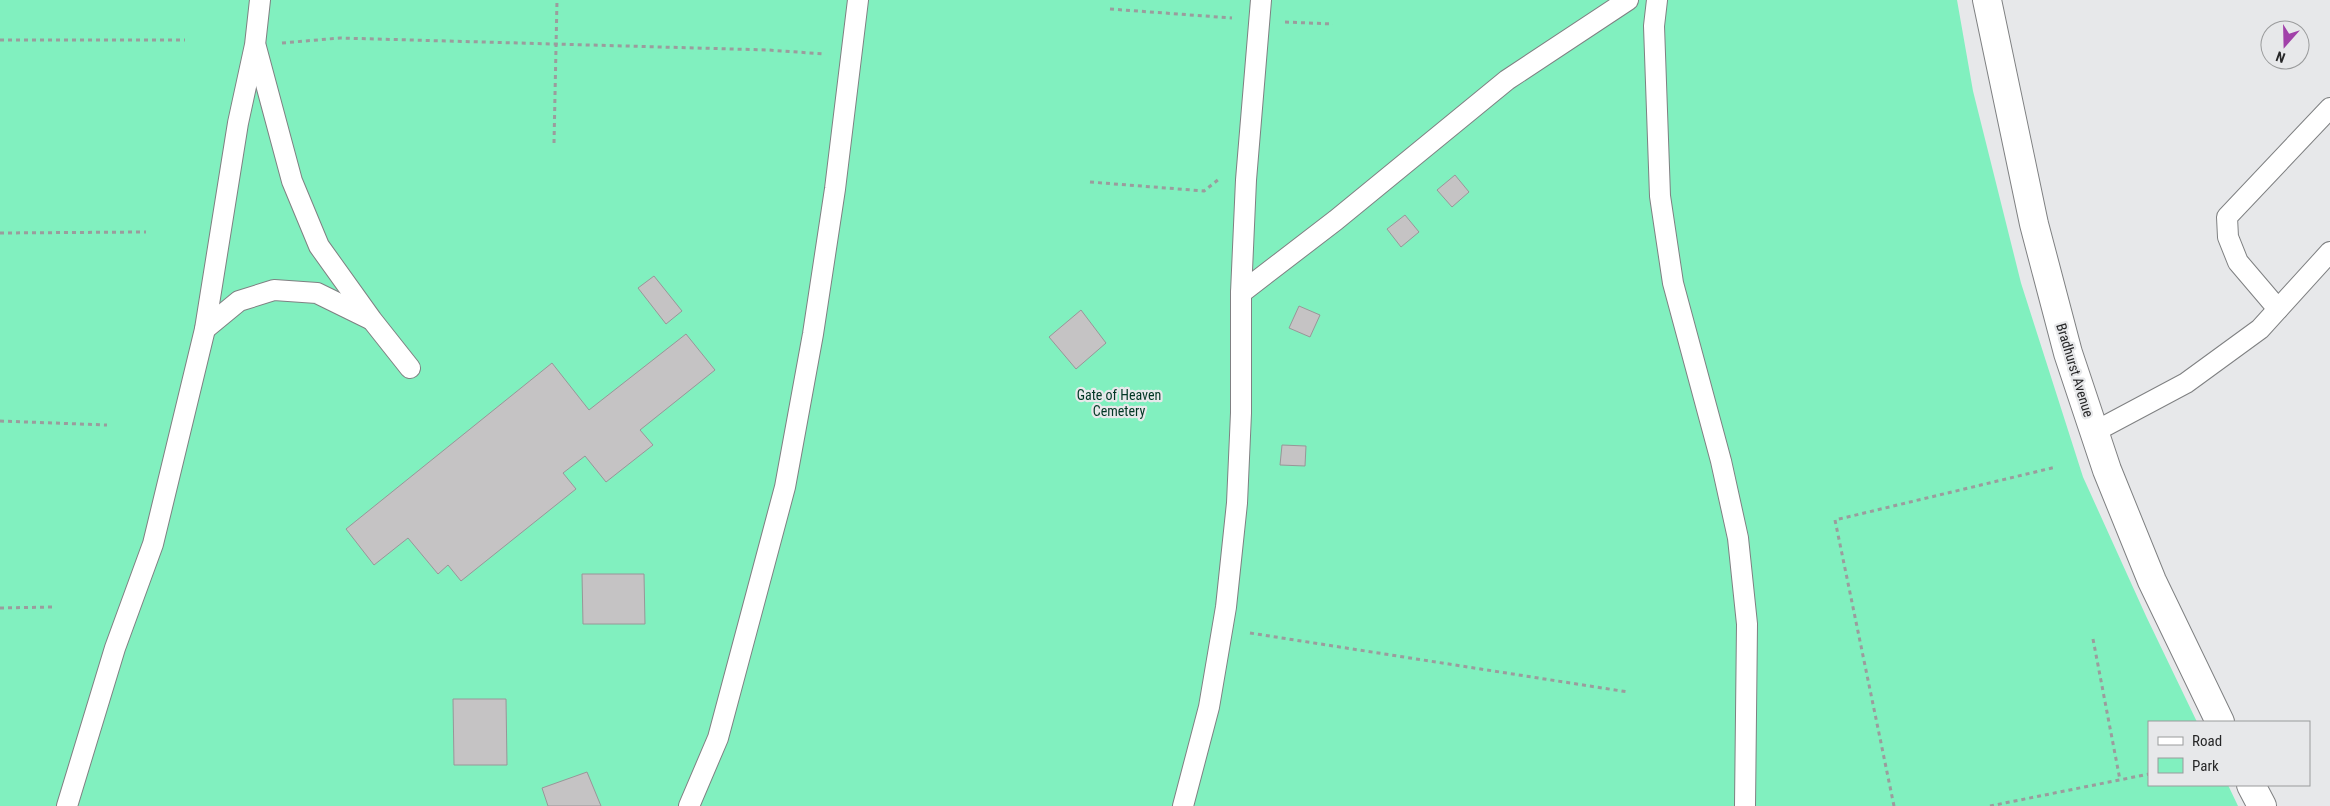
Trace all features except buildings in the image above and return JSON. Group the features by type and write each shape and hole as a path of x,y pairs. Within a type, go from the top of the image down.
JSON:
{"main road":[{"name":"Bradhurst Avenue","path":"1987,0 2034,224 2068,353 2107,470 2152,581 2220,721"},
{"path":"2252,786 2262,806"}],"lane":[{"path":"66,806 115,648 152,544 205,329 238,123 255,45 260,0"},
{"path":"689,806 718,738 785,487 813,334 834,198 858,0"},
{"path":"1183,806 1209,707 1222,628 1237,503 1241,413 1241,293 1248,154 1260,0"},
{"path":"1241,293 1336,220 1507,80 1628,0"},
{"path":"1656,0 1654,26 1660,196 1673,283 1721,460 1738,538 1748,624 1745,806"},
{"path":"255,45 292,181 319,246 372,320 410,368"},
{"path":"2278,309 2238,262 2228,237 2227,217 2330,108"},
{"path":"2094,432 2186,383 2260,329 2330,252"},
{"path":"205,329 239,301 274,290 317,293 372,320"}],"path":[{"path":"554,143 557,0"},
{"path":"1110,9 1333,24"},
{"path":"255,45 340,38 768,50 851,55"},
{"path":"0,40 185,40"},
{"path":"1090,182 1204,191 1248,154"},
{"path":"0,233 146,232"},
{"path":"0,421 107,425"},
{"path":"1894,806 1835,520 2056,467"},
{"path":"0,608 53,607"},
{"path":"1222,628 1628,692"},
{"path":"2093,639 2120,780"},
{"path":"1990,806 2148,774"}],"green space":[{"name":"Gate of Heaven Cemetery","path":"0,0 1957,0 1973,91 2021,283 2083,477 2146,616 2197,721 2148,721 2148,786 2228,786 2238,806 0,806"}]}
